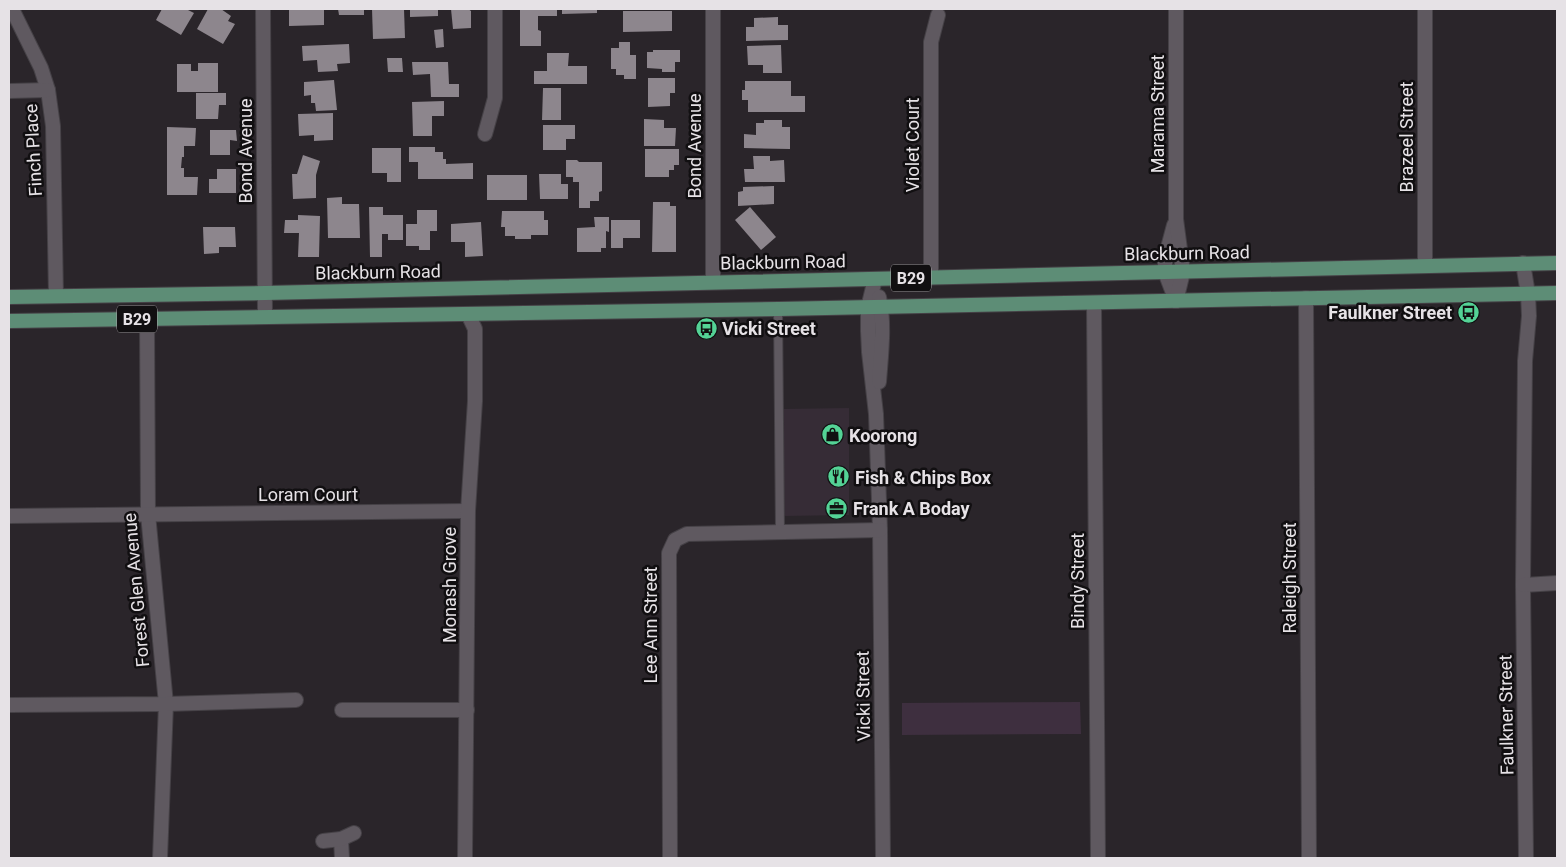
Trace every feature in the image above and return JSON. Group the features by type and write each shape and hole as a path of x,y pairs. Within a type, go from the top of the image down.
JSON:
{"main road":[{"name":"Blackburn Road","path":"9,297 265,293 1557,263"},
{"name":"B29","path":"9,321 778,310 1557,293"}],"street":[{"name":"Finch Place","path":"12,9 41,68 48,90 53,126 56,296"},
{"name":"Bond Avenue","path":"263,9 265,317"},
{"path":"485,134 495,98 495,9"},
{"name":"Bond Avenue","path":"713,9 713,282"},
{"name":"Marama Street","path":"1176,9 1176,219 1183,272 1176,301"},
{"name":"Brazeel Street","path":"1425,9 1425,266"},
{"name":"Violet Court","path":"931,277 931,42 938,15"},
{"path":"9,91 48,90"},
{"name":"Marama Street","path":"1165,272 1164,260 1176,219"},
{"name":"Faulkner Street","path":"1523,264 1523,294 1529,316 1525,361 1523,586 1526,858"},
{"path":"1165,272 1176,301"},
{"name":"Vicki Street","path":"875,279 875,308 881,352 876,414 880,530 883,858"},
{"name":"Raleigh Street","path":"1306,298 1309,858"},
{"name":"Bindy Street","path":"1094,303 1098,858"},
{"name":"Monash Grove","path":"466,858 468,511 475,401 475,329 468,314"},
{"name":"Forest Glen Avenue","path":"147,319 148,514 166,704 160,858"},
{"name":"Loram Court","path":"9,516 468,511"},
{"name":"Lee Ann Street","path":"670,858 669,552 675,540 687,534 880,530"},
{"path":"1523,586 1557,583"},
{"path":"9,705 166,704 296,700"},
{"path":"342,710 467,710"},
{"path":"323,841 342,839 354,833"},
{"path":"342,839 342,858"}],"lane":[{"path":"778,310 780,533"}],"shaded area":[{"path":"849,408 849,515 784,516 783,409"},
{"path":"1080,702 1081,734 902,735 902,703"}],"building":[{"path":"162,9 186,9 194,13 181,35 156,20"},
{"path":"208,9 221,9 231,16 228,21 235,24 223,44 197,29"},
{"path":"289,9 324,9 324,25 289,26"},
{"path":"338,9 364,9 364,15 339,15"},
{"path":"372,9 404,9 405,38 373,39"},
{"path":"410,9 438,9 438,16 410,17"},
{"path":"451,9 468,9 471,11 471,28 453,29"},
{"path":"520,9 557,9 557,16 538,16 541,46 520,46"},
{"path":"562,9 597,9 597,13 562,14"},
{"path":"623,11 672,11 672,31 623,32"},
{"path":"778,17 778,25 788,25 788,40 746,41 746,27 754,27 754,18"},
{"path":"443,29 444,47 436,48 434,30"},
{"path":"619,42 630,42 630,55 636,55 636,79 624,79 624,75 616,75 616,69 611,69 611,48 619,48"},
{"path":"349,44 350,63 337,64 338,71 318,72 317,60 303,61 302,46"},
{"path":"781,45 782,73 763,73 763,65 748,65 747,46"},
{"path":"653,50 680,50 680,62 675,62 675,72 662,72 662,69 647,68 647,52 653,52"},
{"path":"547,53 569,53 568,66 587,66 587,84 534,84 534,71 547,71"},
{"path":"387,58 402,58 403,72 388,72"},
{"path":"412,62 448,62 449,84 459,84 459,97 431,97 430,74 413,75"},
{"path":"198,63 218,63 218,92 177,92 177,64 191,64 191,71 198,71"},
{"path":"648,78 675,78 675,93 670,93 670,106 648,107"},
{"path":"334,80 337,110 316,111 315,103 311,103 311,95 304,96 304,82"},
{"path":"745,81 791,81 791,96 805,96 805,112 748,112 748,100 742,100 742,90 745,90"},
{"path":"543,88 561,88 561,120 542,120"},
{"path":"196,93 226,93 226,105 219,105 218,119 196,119"},
{"path":"444,101 444,116 432,116 432,136 413,136 412,102"},
{"path":"333,113 333,140 314,141 314,135 299,136 298,114"},
{"path":"644,119 664,120 664,128 676,128 675,146 644,146"},
{"path":"764,120 782,120 782,127 790,127 790,149 744,148 744,134 756,135 756,123 764,123"},
{"path":"543,125 575,125 575,139 566,139 566,150 543,150"},
{"path":"167,127 196,128 195,146 184,146 181,168 184,168 184,177 198,177 197,195 167,195"},
{"path":"210,130 236,130 237,141 230,140 230,155 210,155"},
{"path":"409,147 435,147 435,152 443,152 443,159 446,159 446,164 473,163 473,179 418,179 418,162 409,162"},
{"path":"372,148 401,148 401,182 387,182 387,173 372,173"},
{"path":"645,149 679,149 679,165 674,165 674,170 669,170 669,177 645,177"},
{"path":"303,155 320,161 316,175 316,198 293,199 292,174 297,174"},
{"path":"753,156 770,156 770,161 784,160 785,182 745,182 744,169 754,169"},
{"path":"566,160 602,162 602,191 599,192 599,201 590,201 590,208 579,208 579,182 573,182 573,177 566,177"},
{"path":"217,169 236,169 236,193 209,193 209,179 217,179"},
{"path":"539,174 561,174 561,184 568,184 568,199 540,199"},
{"path":"487,175 527,175 527,200 487,200"},
{"path":"774,186 774,204 738,206 738,192 743,191 743,187"},
{"path":"342,197 342,204 359,204 360,238 328,238 327,198"},
{"path":"653,202 670,202 670,206 676,206 676,252 652,252"},
{"path":"369,207 383,207 383,215 403,215 403,240 388,240 388,234 382,234 382,257 370,257"},
{"path":"750,207 776,237 761,250 735,220"},
{"path":"417,210 437,210 437,231 430,231 430,250 419,250 419,246 406,246 406,224 417,224"},
{"path":"502,211 544,211 544,220 548,220 548,235 531,235 531,239 515,239 515,236 505,236 505,227 501,227"},
{"path":"298,215 320,216 319,257 298,257 299,233 284,233 285,220 298,220"},
{"path":"594,217 609,217 609,232 606,231 606,248 601,248 601,252 577,252 577,228 595,227"},
{"path":"611,220 640,220 640,238 623,238 623,248 611,248"},
{"path":"481,222 483,256 465,257 465,242 451,242 451,224"},
{"path":"203,227 235,227 236,247 219,247 219,253 204,254"}],"place":[{"name":"Faulkner Street","path":"1468,312"},
{"name":"Vicki Street","path":"706,328"},
{"name":"Koorong","path":"833,435"},
{"name":"Fish & Chips Box","path":"839,477"},
{"name":"Frank A Boday","path":"837,508"}]}
